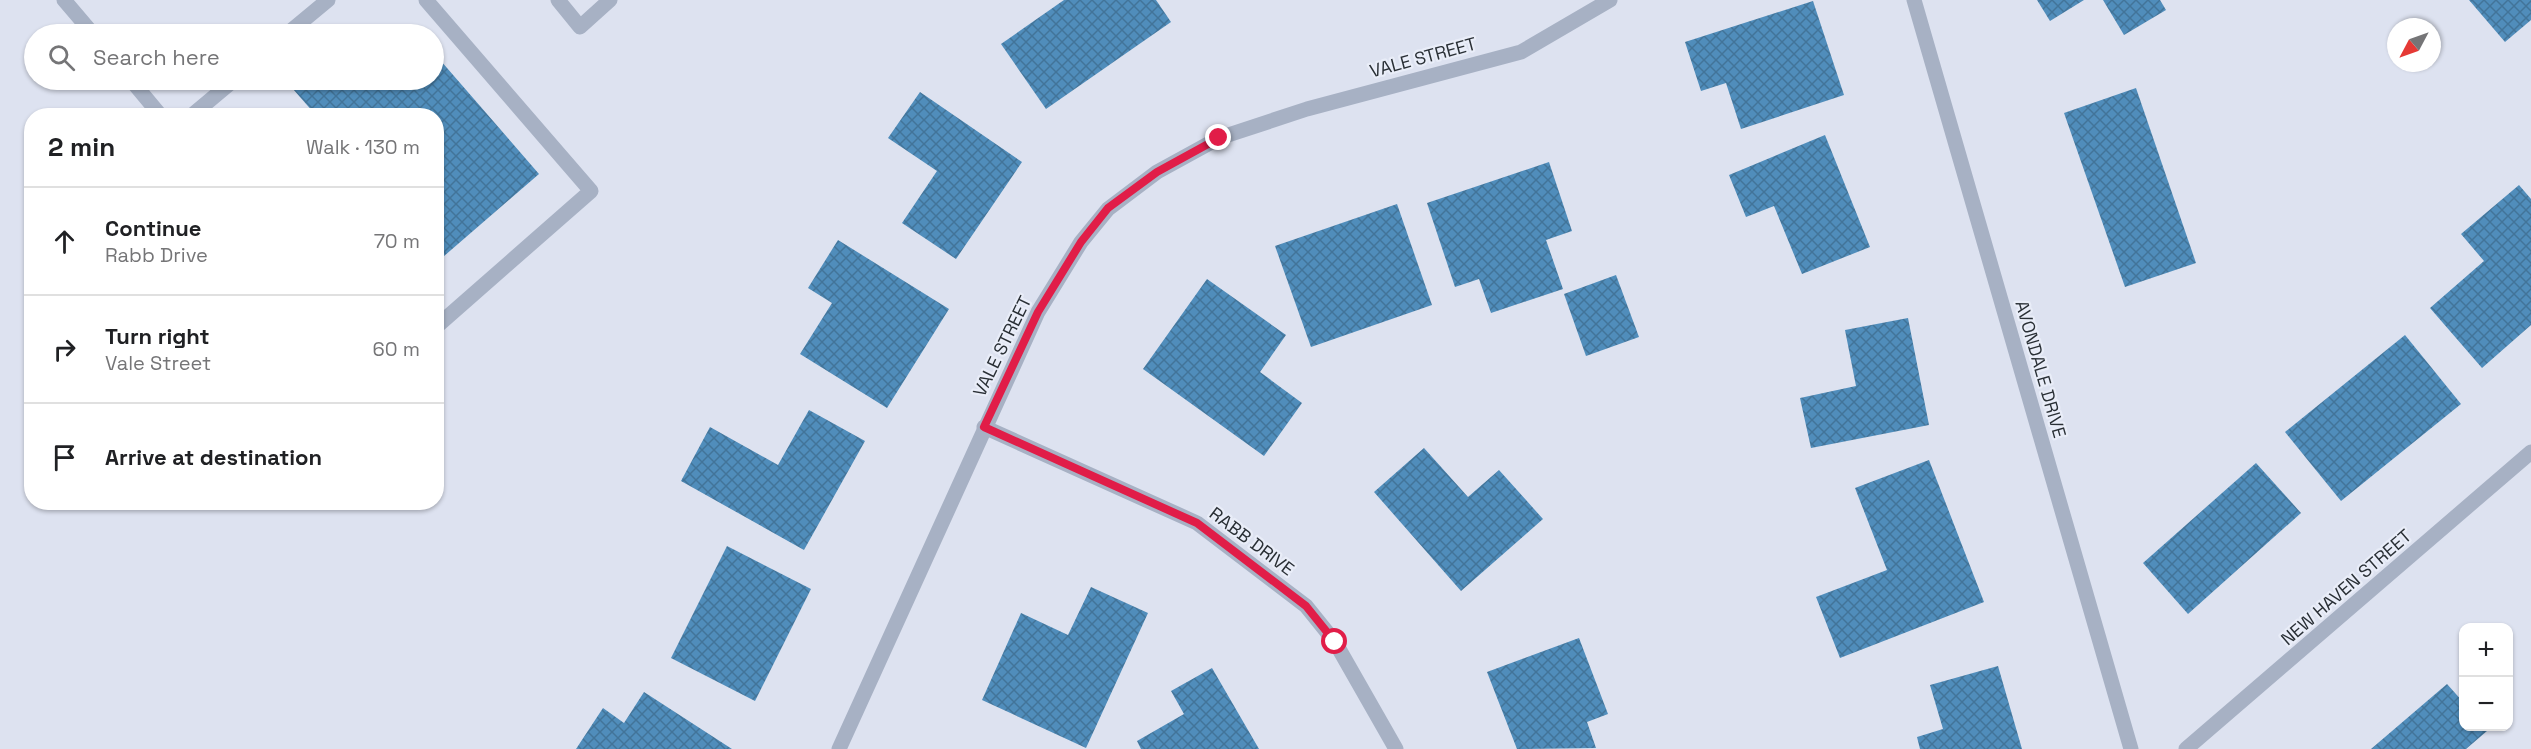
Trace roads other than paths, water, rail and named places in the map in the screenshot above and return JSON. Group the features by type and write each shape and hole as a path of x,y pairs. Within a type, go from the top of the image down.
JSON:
{"street":[{"path":"64,0 84,24"},
{"path":"299,24 328,0"},
{"path":"426,0 591,191 444,320"},
{"path":"558,0 580,27 610,0"},
{"name":"VALE STREET","path":"839,749 1038,312 1081,242 1108,208 1157,172 1219,138 1307,109 1521,51 1610,0"},
{"name":"AVONDALE DRIVE","path":"1914,0 2131,749"},
{"path":"139,90 154,108"},
{"path":"201,108 222,90"},
{"name":"RABB DRIVE","path":"984,427 1197,523 1306,606 1335,642 1396,749"},
{"name":"NEW HAVEN STREET","path":"2186,749 2531,452"}]}
